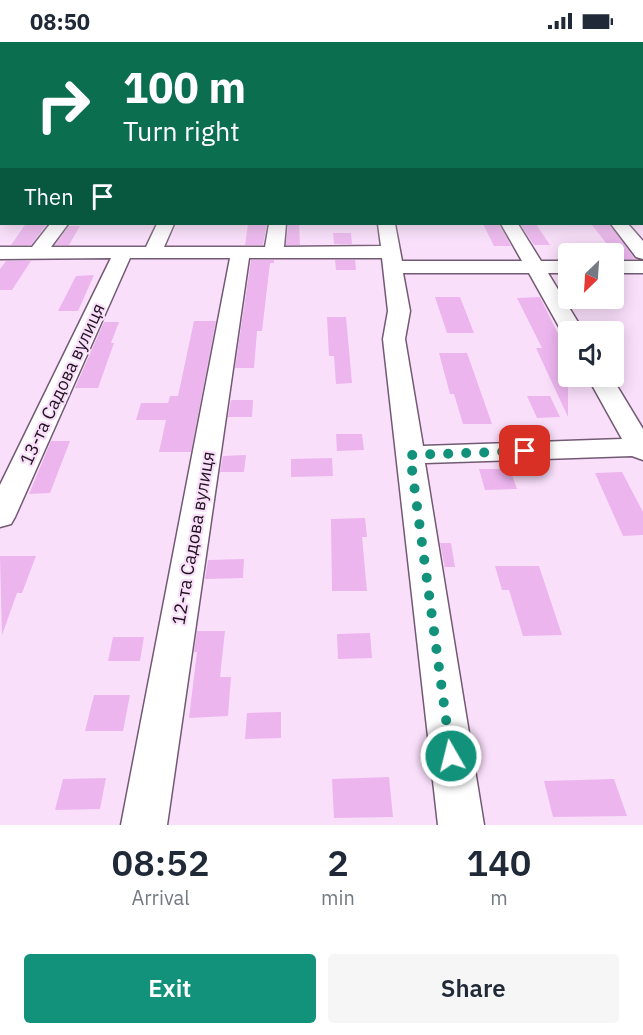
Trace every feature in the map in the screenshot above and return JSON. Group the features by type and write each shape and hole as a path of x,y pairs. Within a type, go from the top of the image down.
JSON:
{"street":[{"path":"38,252 58,225"},
{"path":"153,251 165,225"},
{"path":"274,251 277,225"},
{"path":"387,225 399,311 394,339 460,825"},
{"path":"511,225 567,321"},
{"path":"620,225 643,253"},
{"name":"13-та Садова вулиця","path":"0,517 124,251"},
{"name":"12-та Садова вулиця","path":"144,825 241,251"},
{"path":"3,257 38,252 274,251 391,260 558,267"},
{"path":"624,267 643,267"},
{"path":"410,455 642,449 605,387"}],"building":[{"path":"25,225 46,225 31,245 11,245"},
{"path":"248,225 267,225 263,245 245,245"},
{"path":"288,225 299,225 300,245 286,245"},
{"path":"484,225 500,225 511,246 494,246"},
{"path":"521,225 537,225 550,245 534,245"},
{"path":"592,225 610,225 623,243 606,243"},
{"path":"69,226 80,226 69,245 55,245"},
{"path":"333,233 351,233 352,244 334,244"},
{"path":"624,244 635,259 624,259"},
{"path":"251,260 274,260 274,263 270,263 262,331 257,331 254,368 235,368"},
{"path":"335,260 355,260 356,270 336,270"},
{"path":"6,261 31,261 12,290 0,290 0,269"},
{"path":"94,275 78,311 58,311 76,276"},
{"path":"435,297 460,297 474,333 447,333"},
{"path":"540,297 558,334 558,387 568,387 568,417 536,348 542,348 517,298"},
{"path":"327,317 346,317 352,383 336,384 334,356 329,356"},
{"path":"194,321 216,321 191,452 159,452 166,420 136,420 141,403 168,403 170,396 178,396"},
{"path":"104,322 119,322 98,388 75,388"},
{"path":"439,353 467,353 492,424 463,424 454,394 450,394"},
{"path":"527,396 550,396 560,417 537,418"},
{"path":"231,400 253,400 252,417 228,417"},
{"path":"336,434 362,434 364,450 337,451"},
{"path":"51,441 70,441 50,493 29,494"},
{"path":"246,455 244,472 220,472 223,456"},
{"path":"332,458 333,476 291,477 291,459"},
{"path":"479,469 510,469 517,489 485,490"},
{"path":"622,472 643,512 643,535 623,536 595,473"},
{"path":"365,518 367,537 362,537 367,591 332,591 331,519"},
{"path":"440,543 451,543 455,567 445,567 446,574"},
{"path":"0,556 36,556 22,593 17,593 2,635"},
{"path":"244,559 243,578 205,579 208,560"},
{"path":"495,566 539,566 562,635 523,636 509,590 502,590"},
{"path":"197,631 225,631 220,677 231,677 228,716 189,718 197,652 194,652"},
{"path":"370,633 372,658 338,659 337,634"},
{"path":"113,637 144,637 140,661 108,661"},
{"path":"94,695 130,695 123,731 85,731"},
{"path":"281,712 281,738 245,739 247,713"},
{"path":"389,777 393,817 334,818 332,779"},
{"path":"106,778 100,809 55,810 63,779"},
{"path":"614,779 627,816 553,817 544,781"}],"route":[{"path":"451,756 410,455 525,451"}]}
